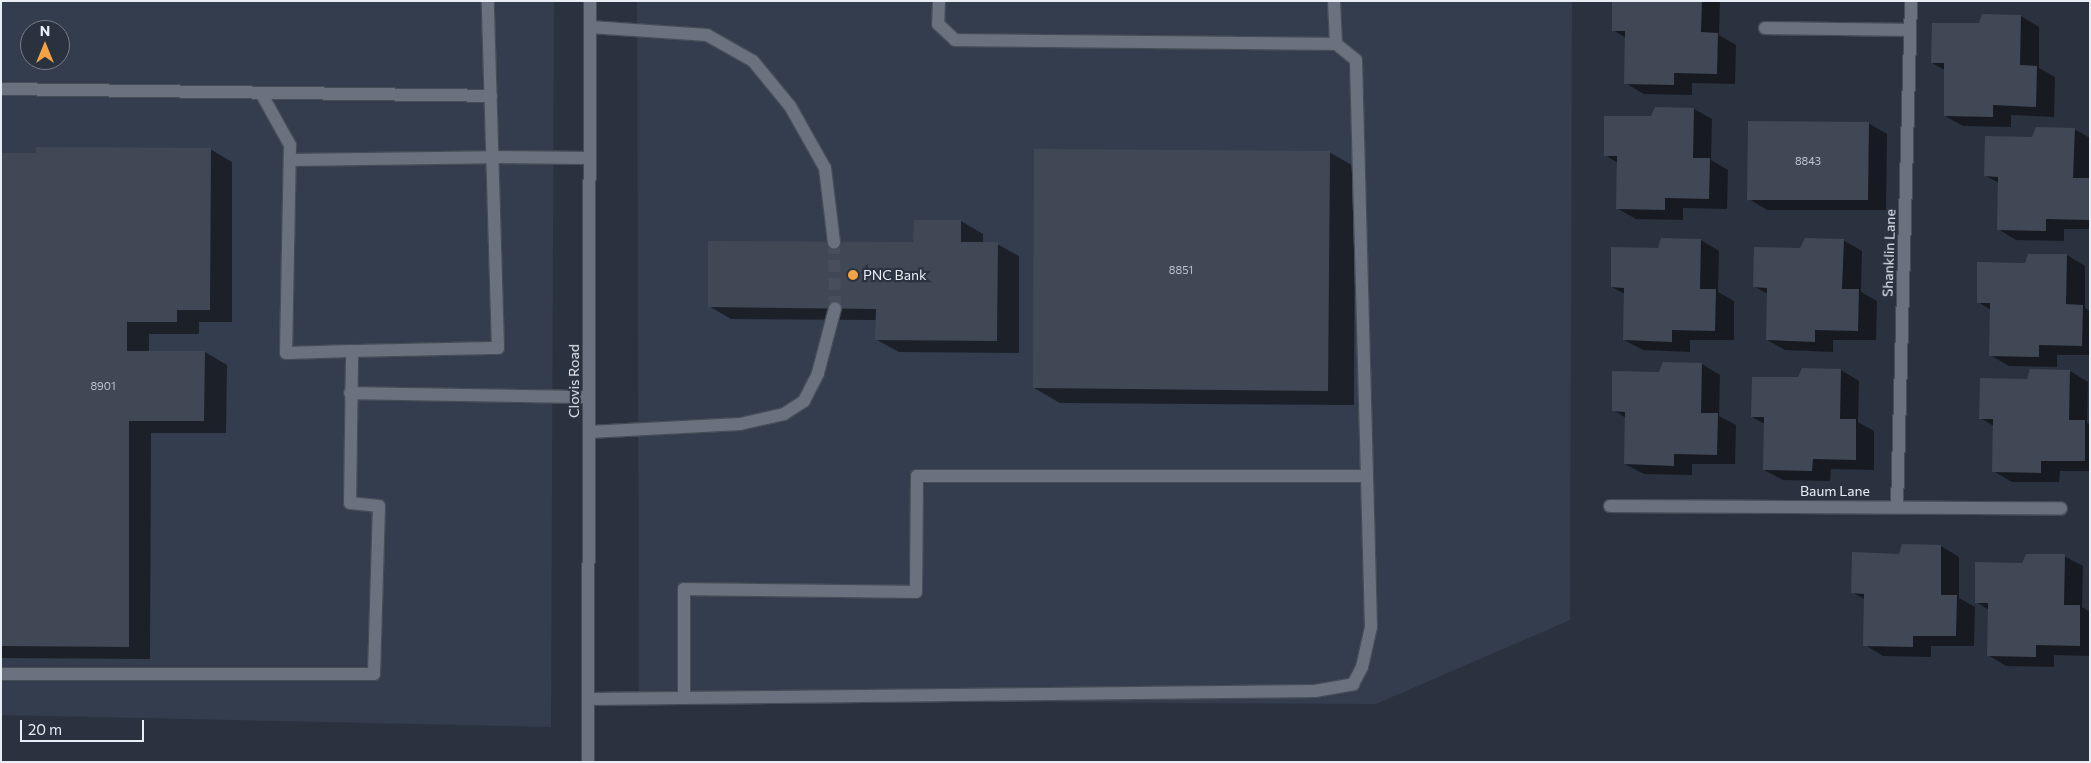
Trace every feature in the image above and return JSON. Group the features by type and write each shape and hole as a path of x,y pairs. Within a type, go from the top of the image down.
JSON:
{"street":[{"path":"261,93 290,145 286,353 498,348 488,1"},
{"name":"Clovis Road","path":"588,762 590,1"},
{"path":"588,699 1315,691 1353,684 1362,667 1371,627 1356,60 1336,44 955,40 938,24 939,1"},
{"path":"1334,1 1336,44"},
{"name":"Shanklin Lane","path":"1897,506 1911,1"},
{"path":"590,27 707,34 753,61 790,106 825,168 834,242"},
{"path":"1765,28 1910,30"},
{"path":"1,89 491,96"},
{"path":"290,160 493,157 590,158"},
{"path":"589,432 740,424 784,414 804,401 818,373 835,308"},
{"path":"1,674 374,674 379,506 350,504 352,351"},
{"path":"350,393 589,397"},
{"path":"684,698 684,589 916,592 917,476 1367,476"},
{"name":"Baum Lane","path":"1610,506 2061,508"}],"shaded area":[{"path":"1,1 554,1 551,727 1,715"},
{"path":"637,1 1572,1 1570,620 1376,704 639,700"}],"building":[{"path":"1612,1 1702,1 1701,32 1718,33 1717,74 1674,73 1674,85 1624,84 1625,31 1612,31"},
{"path":"1982,14 2021,15 2020,65 2037,66 2036,107 1993,105 1993,117 1944,116 1944,63 1931,63 1932,23 1979,23"},
{"path":"1655,107 1694,108 1693,158 1710,158 1709,199 1665,198 1665,210 1616,209 1617,156 1604,156 1604,116 1651,116"},
{"path":"1748,121 1869,122 1868,200 1747,200"},
{"path":"2036,127 2075,128 2073,178 2090,178 2089,220 2046,219 2046,231 1997,230 1998,177 1984,176 1985,136 2032,137"},
{"path":"36,147 211,148 210,310 177,310 177,322 127,322 127,351 205,351 204,421 129,421 129,647 1,646 1,153 36,153"},
{"path":"1034,149 1330,151 1328,391 1033,388"},
{"name":"PNC Bank","path":"914,220 961,220 961,242 998,242 997,341 875,340 876,309 708,307 708,241 913,242"},
{"path":"1661,238 1701,239 1700,289 1716,289 1715,331 1672,330 1672,342 1623,340 1624,288 1611,287 1611,247 1658,248"},
{"path":"1805,238 1844,239 1842,289 1859,289 1858,331 1815,330 1815,342 1766,340 1767,288 1753,287 1754,247 1800,248"},
{"path":"2028,254 2067,254 2066,304 2083,305 2082,346 2039,345 2039,357 1989,356 1990,303 1977,303 1977,262 2025,263"},
{"path":"1663,362 1702,363 1701,413 1718,413 1717,455 1674,454 1674,466 1624,464 1625,412 1612,411 1612,371 1659,372"},
{"path":"1802,368 1841,369 1840,419 1856,419 1856,460 1813,459 1812,471 1763,470 1764,417 1751,417 1752,377 1798,377"},
{"path":"2030,369 2070,370 2069,420 2085,420 2085,461 2041,461 2041,473 1992,472 1993,419 1979,419 1980,378 2027,379"},
{"path":"1902,544 1941,545 1941,595 1957,595 1956,636 1913,636 1913,647 1863,646 1864,594 1851,593 1852,552 1899,554"},
{"path":"2026,554 2065,554 2064,605 2080,605 2080,646 2036,645 2036,657 1987,656 1988,603 1975,603 1975,562 2022,563"}],"tunnel":[{"path":"834,242 835,308"}],"place":[{"name":"PNC Bank","path":"853,275"}]}
